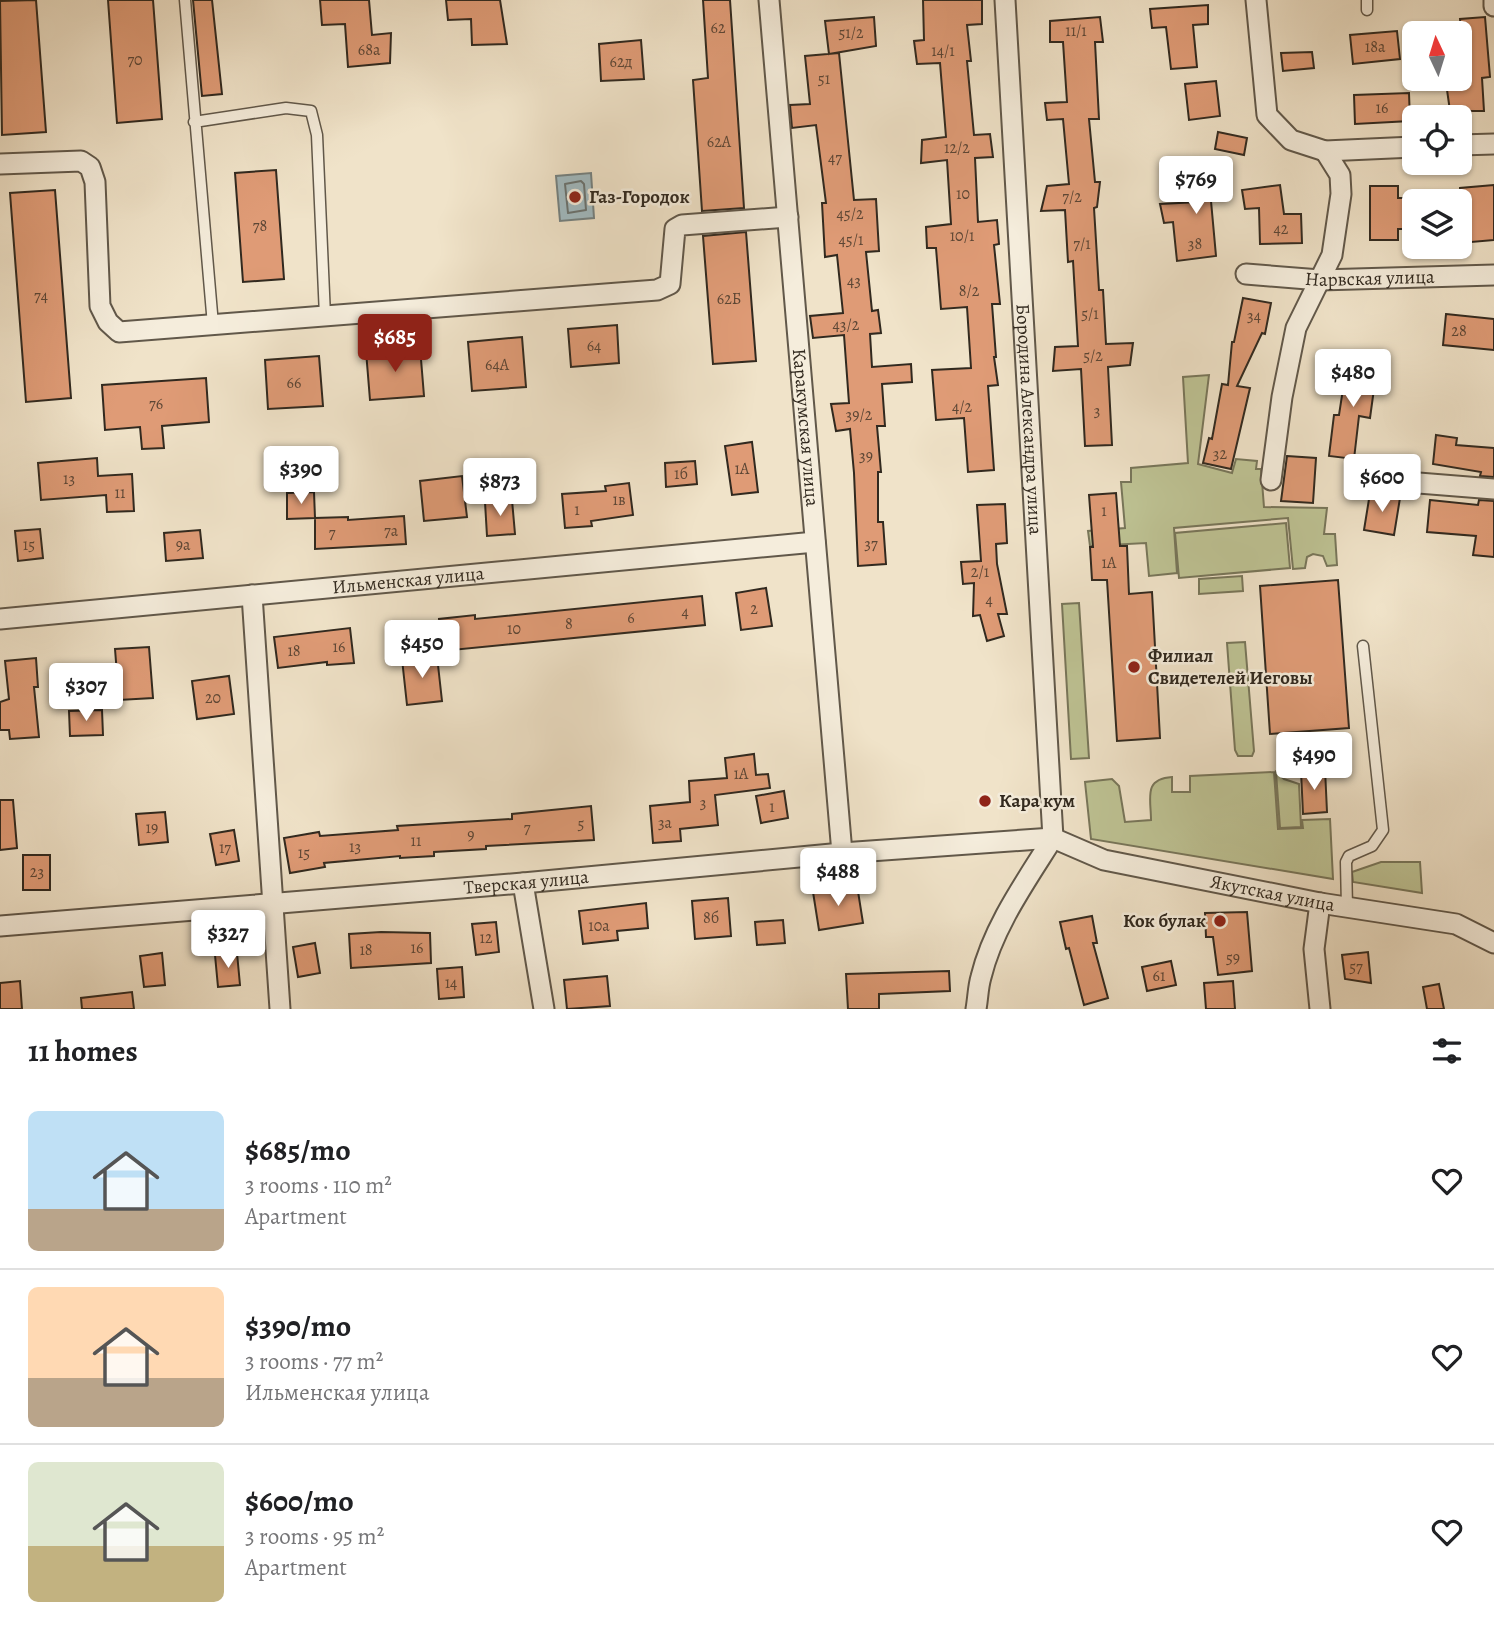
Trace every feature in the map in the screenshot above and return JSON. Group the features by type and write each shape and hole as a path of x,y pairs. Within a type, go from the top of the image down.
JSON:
{"street":[{"name":"Каракумская улица","path":"769,0 842,853"},
{"name":"Бородина Александра улица","path":"1005,0 1053,838"},
{"path":"1256,0 1267,115 1291,140 1325,151 1402,148"},
{"path":"1494,0 1494,6"},
{"path":"1472,145 1494,144"},
{"path":"1271,480 1288,359 1296,328 1332,255 1341,194 1340,175 1325,151"},
{"path":"0,164 81,161 90,167 95,182 97,285 100,306 108,322 119,332 657,290 670,284 675,229 682,225 788,217"},
{"name":"Нарвская улица","path":"1246,274 1320,280 1494,275"},
{"path":"1406,482 1494,489"},
{"name":"Ильменская улица","path":"0,619 815,542"},
{"path":"252,595 280,1009"},
{"path":"976,1009 981,976 999,930 1053,838"},
{"name":"Тверская улица","path":"0,926 523,883 842,853 1053,838"},
{"name":"Якутская улица","path":"1053,838 1104,860 1321,903 1456,924 1494,943"},
{"path":"523,883 544,1009"},
{"path":"1320,1009 1314,949 1321,903"}],"lane":[{"path":"185,0 213,325"},
{"path":"194,122 286,108 312,111 317,135 325,316"},
{"path":"1347,907 1346,862 1349,856 1373,846 1383,830 1363,646"}],"green space":[{"path":"1209,375 1198,464 1232,473 1236,459 1257,461 1256,469 1261,469 1264,507 1327,508 1324,534 1335,534 1337,565 1327,566 1323,556 1313,554 1307,557 1305,568 1293,569 1288,518 1174,528 1177,573 1149,576 1146,543 1090,546 1088,531 1125,528 1121,482 1131,482 1131,468 1188,463 1183,377"},
{"path":"1286,523 1290,568 1179,578 1175,533"},
{"path":"1242,576 1243,591 1199,594 1199,579"},
{"path":"1079,603 1089,758 1071,759 1062,604"},
{"path":"1245,642 1254,751 1252,756 1238,756 1235,750 1227,643"},
{"path":"1274,772 1278,829 1303,828 1302,820 1330,819 1333,879 1091,839 1085,782 1112,779 1119,786 1125,822 1151,820 1150,797 1156,781 1172,777 1172,792 1190,792 1190,776"},
{"path":"1276,772 1284,779 1299,784 1301,827 1280,828"},
{"path":"1381,862 1420,862 1422,893 1353,882 1352,872"}],"water":[{"name":"Газ-Городок","path":"591,173 594,218 560,221 556,176"}],"building":[{"path":"36,0 46,132 2,135 0,1"},
{"path":"108,0 153,0 162,119 117,123"},
{"path":"193,0 212,0 222,94 202,96"},
{"path":"320,0 369,0 372,35 391,33 390,63 348,67 345,24 322,25"},
{"path":"446,0 500,0 507,44 472,45 471,19 448,20"},
{"path":"703,0 730,0 744,208 702,211 693,80 708,78"},
{"path":"923,0 982,0 982,24 967,25 971,61 967,61 974,135 990,134 993,157 975,158 978,222 997,220 999,244 994,245 1000,304 992,304 998,385 988,386 994,470 968,472 964,418 936,420 932,370 971,368 967,307 941,309 936,248 927,248 926,227 951,224 947,160 921,163 922,140 946,137 940,63 917,64 914,41 924,40"},
{"path":"1208,5 1208,24 1193,25 1197,67 1171,69 1166,27 1152,28 1150,9"},
{"path":"874,17 876,46 829,54 825,21"},
{"path":"1100,17 1103,42 1095,42 1099,119 1089,119 1095,182 1100,182 1097,207 1094,208 1099,290 1103,290 1106,344 1133,343 1130,365 1108,367 1112,445 1085,446 1081,369 1053,371 1055,347 1078,346 1073,261 1068,262 1065,210 1041,211 1047,186 1069,184 1063,119 1047,120 1045,103 1067,102 1063,42 1050,42 1050,21"},
{"path":"1485,17 1490,77 1482,78 1484,111 1472,111 1472,105 1449,105 1447,91 1472,91 1472,21 1460,19"},
{"path":"1397,31 1400,59 1353,64 1350,35"},
{"path":"641,40 644,79 601,81 599,44"},
{"path":"1312,52 1314,68 1283,71 1281,53"},
{"path":"839,53 854,200 876,199 879,251 866,252 872,311 878,310 881,333 870,334 872,367 911,364 912,382 882,384 885,426 877,426 881,472 878,472 878,522 883,522 886,564 858,566 850,429 836,431 831,404 849,403 844,335 813,338 810,316 843,313 837,255 825,257 822,203 826,203 816,125 792,128 790,105 810,104 805,56"},
{"path":"1216,81 1220,116 1189,120 1185,84"},
{"path":"1409,93 1409,105 1402,105 1402,121 1355,124 1354,95"},
{"path":"1218,132 1247,138 1244,155 1215,149"},
{"path":"1221,164 1224,199 1209,201 1216,256 1177,261 1173,222 1164,223 1160,204 1198,202 1195,167"},
{"path":"276,170 284,279 243,282 235,173"},
{"path":"1280,185 1284,214 1301,214 1302,243 1260,244 1259,208 1245,209 1242,190"},
{"path":"1494,185 1494,240 1472,242 1472,189 1460,188"},
{"path":"1370,186 1398,186 1398,198 1402,198 1402,229 1398,229 1398,240 1370,240"},
{"path":"55,190 71,398 26,402 10,193"},
{"path":"746,232 756,361 713,364 703,236"},
{"path":"1243,298 1271,303 1265,334 1262,333 1237,386 1250,388 1231,469 1203,463 1209,438 1212,439 1222,384 1228,385 1232,342"},
{"path":"1446,314 1494,319 1494,350 1443,345"},
{"path":"617,325 619,363 571,367 568,329"},
{"path":"522,337 526,387 472,391 468,342"},
{"path":"420,347 424,396 370,400 366,351"},
{"path":"319,356 323,406 268,409 265,360"},
{"path":"1347,363 1377,367 1370,418 1359,416 1354,459 1329,456 1334,415 1339,415"},
{"path":"206,378 209,422 162,426 164,448 142,449 140,427 105,430 102,385"},
{"path":"1436,435 1457,438 1456,445 1494,448 1494,477 1480,476 1481,472 1433,464"},
{"path":"752,442 758,492 732,495 725,446"},
{"path":"1287,456 1316,458 1313,503 1281,501"},
{"path":"97,458 98,476 132,474 134,511 107,512 106,495 41,500 38,463"},
{"path":"695,461 697,484 666,487 665,463"},
{"path":"462,476 467,517 424,521 420,481"},
{"path":"629,483 633,515 591,521 592,526 565,528 562,494 606,491 605,486"},
{"path":"314,492 315,518 287,519 287,493"},
{"name":"Филиал Свидетелей Иеговы","path":"1116,493 1120,546 1127,546 1129,594 1152,592 1160,738 1117,741 1107,580 1092,580 1090,547 1093,547 1089,495"},
{"path":"1370,493 1400,498 1394,535 1364,530"},
{"path":"512,500 515,534 487,536 485,502"},
{"path":"1430,500 1478,505 1479,500 1494,501 1494,557 1473,555 1476,536 1427,532"},
{"path":"1005,504 1007,543 996,544 997,564 1007,614 998,614 1004,636 987,641 980,615 973,616 974,583 963,584 961,562 981,561 977,505"},
{"path":"404,516 406,544 315,549 315,518 348,517 348,520"},
{"path":"40,529 43,558 18,561 15,531"},
{"path":"200,530 203,558 166,561 164,533"},
{"path":"1338,580 1349,728 1270,734 1260,586"},
{"path":"766,588 772,626 741,630 736,593"},
{"path":"702,596 705,625 442,651 439,619 475,615 475,619"},
{"path":"350,628 354,663 327,665 327,662 278,668 274,637"},
{"path":"149,647 153,698 119,700 115,649"},
{"path":"437,656 442,701 407,705 402,659"},
{"path":"36,658 38,687 34,687 39,737 10,739 9,730 0,730 0,702 9,699 5,661"},
{"path":"229,676 234,714 197,719 192,681"},
{"path":"102,710 103,735 70,736 69,711"},
{"path":"754,754 756,775 768,774 770,788 715,795 718,825 680,829 681,841 653,843 650,806 690,802 689,781 727,778 725,758"},
{"path":"1325,769 1327,812 1303,814 1301,771"},
{"path":"784,791 788,818 761,823 756,796"},
{"path":"0,800 13,800 17,848 0,850"},
{"path":"591,806 594,840 486,846 486,849 434,852 434,856 400,856 324,863 325,867 290,873 284,838 319,832 320,836 398,830 397,826 512,819 512,814"},
{"path":"165,812 168,842 139,845 136,814"},
{"path":"234,830 239,861 216,865 210,834"},
{"path":"23,855 50,855 50,890 23,890"},
{"path":"857,885 863,923 819,930 813,892"},
{"path":"728,898 731,936 695,939 692,901"},
{"path":"646,903 648,928 617,931 618,940 583,944 579,911"},
{"path":"1247,912 1252,971 1218,975 1213,937 1206,937 1205,913"},
{"path":"1092,916 1097,943 1093,943 1108,998 1084,1005 1060,922"},
{"path":"783,920 785,943 757,945 755,922"},
{"path":"496,922 499,952 476,955 472,924"},
{"path":"430,933 431,963 351,968 349,934"},
{"path":"315,943 320,973 298,977 293,947"},
{"path":"1368,952 1371,983 1345,979 1342,955"},
{"path":"162,953 165,985 144,987 140,956"},
{"path":"237,953 240,985 218,987 215,955"},
{"path":"1171,961 1176,985 1147,991 1142,967"},
{"path":"462,967 464,997 439,999 437,969"},
{"path":"949,971 950,991 879,994 879,1009 848,1009 846,974"},
{"path":"607,976 610,1006 567,1009 564,980"},
{"path":"20,981 22,1009 0,1009 0,983"},
{"path":"1233,981 1235,1009 1206,1009 1204,983"},
{"path":"1439,984 1444,1009 1427,1009 1423,987"},
{"path":"132,992 134,1009 82,1009 81,998"}],"place":[{"name":"Газ-Городок","path":"575,197"},
{"name":"Филиал Свидетелей Иеговы","path":"1134,667"},
{"name":"Кара кум","path":"985,801"},
{"name":"Кок булак","path":"1220,921"}]}
